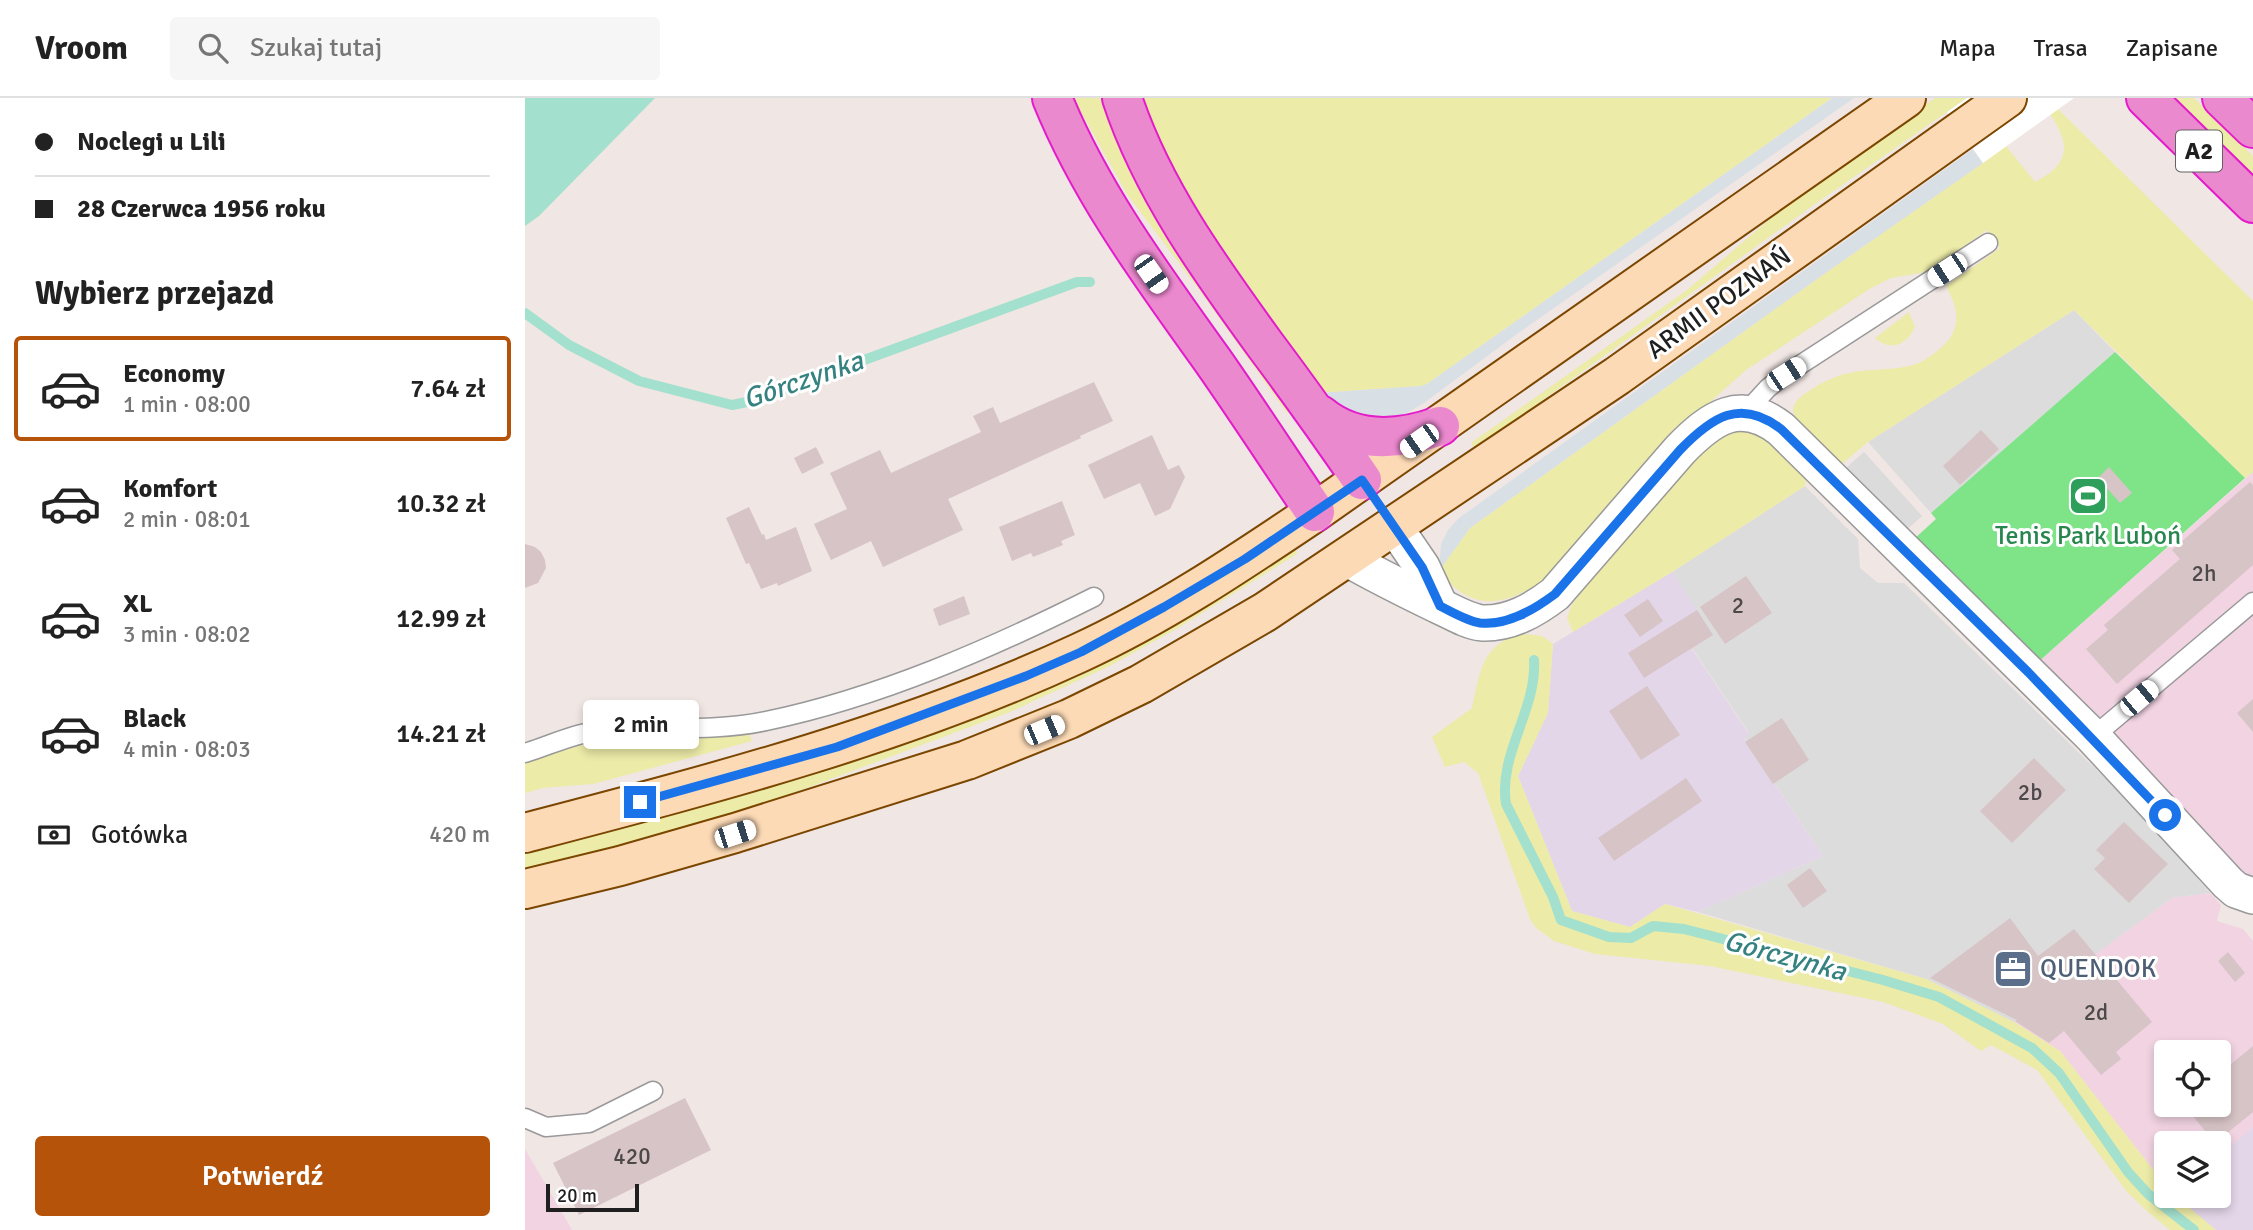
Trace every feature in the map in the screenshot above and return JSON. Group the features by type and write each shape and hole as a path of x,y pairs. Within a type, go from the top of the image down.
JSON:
{"highway":[{"path":"1052,98 1077,155 1135,251 1315,512"},
{"path":"1122,98 1140,145 1160,185 1205,260 1362,480"},
{"name":"A2","path":"2146,98 2253,203"},
{"name":"A2","path":"2222,98 2253,128"},
{"path":"1312,408 1337,428 1361,436 1388,438 1440,426"}],"main road":[{"path":"525,833 837,747 1026,676 1081,652 1245,559 1315,512 1906,98"},
{"name":"ARMII POZNAŃ","path":"525,889 735,834 967,760 1019,741 1141,684 1225,636 1346,558 1618,376 2007,98"},
{"path":"1362,480 1394,526"},
{"path":"1315,512 1346,558"}],"street":[{"path":"1346,558 1440,606 1480,623 1509,619 1538,607 1555,594 1692,439 1718,419 1732,413 1746,412 1761,416 1781,429 2093,737 2228,883 2236,890 2253,896"},
{"path":"1394,526 1422,567 1440,606"}],"lane":[{"path":"1746,412 1768,388 1786,374 1988,243"},
{"path":"525,753 594,732 692,730 752,723 831,705 919,675 1094,597"},
{"path":"2093,737 2253,602"},
{"path":"525,1118 545,1127 589,1123 653,1091"}],"shaded area":[{"path":"525,98 655,98 539,216 525,226"},
{"path":"1073,98 1109,98 1296,405 1287,413 1127,194"},
{"path":"1142,98 1832,98 1427,384 1318,393 1239,278 1183,189 1166,158"},
{"path":"1832,98 1854,98 1517,334 1424,403 1400,417 1367,424 1318,393 1427,384"},
{"path":"1935,98 1967,98 1475,449 1471,443 1687,290 1799,194"},
{"path":"2171,98 2194,98 2253,156 2253,179"},
{"path":"2058,109 2253,301 2253,472 2245,478 2074,310 1868,442 1837,468 1798,423 1793,409 1795,404 1804,394 1834,377 1912,365 1927,359 1942,347 1949,340 1956,324 1955,306 1946,286 2000,248 1987,230 1927,272 1891,278 1871,288 1746,370 1698,413 1546,579 1517,595 1490,601 1477,600 1464,594 1439,571 1470,528 2006,146 2035,182 2047,175 2061,161 2064,153 2061,135 2050,114"},
{"path":"1973,149 1983,163 1470,528 1439,571 1441,544 1448,530 1459,518"},
{"path":"2074,310 2115,352 1931,513 1868,442"},
{"path":"1909,312 1915,327 1903,342 1887,345 1875,338"},
{"path":"1729,430 1754,434 1764,439 1806,480 1805,486 1573,632 1567,618 1572,604 1692,457"},
{"path":"1864,452 1922,516 1904,532 1846,468"},
{"path":"2253,472 2253,876 2238,876 2037,663"},
{"path":"1805,486 1858,539 1860,568 1878,583 1904,583 2137,809 2210,893 2172,898 2096,954 2014,1022 1926,979 1698,912 1823,856 1744,737 1749,733 1692,648 1672,572"},
{"path":"1296,550 1297,554 1178,628 1110,666 1010,712 721,820 525,873 525,850 749,791"},
{"path":"1672,572 1713,635 1692,649 1749,734 1744,738 1823,856 1698,912 1665,904 1630,927 1572,911 1518,776 1548,713 1553,644"},
{"path":"1525,634 1542,636 1553,644 1548,713 1518,776 1572,911 1630,927 1665,904 1926,979 2014,1022 2060,1051 2154,1171 2154,1208 2190,1208 2216,1230 2170,1230 2148,1212 2127,1192 2037,1070 1991,1045 1981,1051 1943,1024 1883,1002 1710,966 1595,954 1554,941 1536,928 1530,919 1478,773 1464,762 1445,767 1432,737 1472,708 1485,661 1499,644"},
{"path":"749,733 752,741 593,784 543,788 525,793 525,761 554,752 626,738 709,737"},
{"path":"2210,893 2221,905 2217,921 2243,929 2253,941 2253,1127 2231,1146 2231,1131 2154,1131 2154,1171 2060,1051 2014,1022 2096,954 2172,898"},
{"path":"2253,1127 2253,1230 2216,1230 2190,1208 2231,1208 2231,1146"},
{"path":"525,1149 572,1230 525,1230"}],"green space":[{"name":"Tenis Park Luboń","path":"2115,352 2245,478 2037,663 1913,540 1936,519 1931,513"}],"pier":[{"path":"1967,98 2074,98 1983,163 1947,112"}],"building":[{"path":"1094,382 1113,421 948,499 963,530 883,567 871,541 831,560 814,524 847,509 830,473 880,450 891,473 981,432 973,416 993,407 1000,423"},
{"path":"1981,430 1999,449 1960,485 1943,466"},
{"path":"1152,435 1168,470 1179,465 1185,477 1170,509 1155,516 1140,483 1104,499 1088,465"},
{"path":"816,447 824,463 802,474 794,458"},
{"name":"Tenis Park Luboń","path":"2109,467 2132,493 2120,503 2098,478"},
{"path":"2250,482 2253,485 2253,565 2117,684 2086,649 2108,630 2104,625 2180,559 2172,550"},
{"path":"1062,501 1075,535 1061,541 1063,545 1033,557 1031,553 1012,561 999,527"},
{"path":"749,507 766,540 796,527 812,571 778,586 777,583 761,589 749,563 746,564 726,518"},
{"path":"525,544 541,552 546,568 538,583 525,588"},
{"path":"1746,576 1772,613 1725,644 1700,607"},
{"path":"964,596 970,614 939,626 933,609"},
{"path":"1648,599 1663,621 1640,637 1624,615"},
{"path":"1697,610 1713,635 1644,678 1628,653"},
{"path":"1647,686 1680,735 1641,760 1609,711"},
{"path":"2253,699 2253,732 2237,713"},
{"path":"1782,718 1809,760 1773,784 1745,742"},
{"path":"2034,758 2066,790 2012,843 1980,811"},
{"path":"1686,778 1702,801 1614,861 1598,838"},
{"path":"2124,822 2168,864 2129,903 2094,869 2105,858 2096,850"},
{"path":"1810,868 1827,891 1803,908 1787,885"},
{"path":"2010,918 2038,956 2074,929 2152,1022 2116,1052 2121,1059 2101,1075 2064,1031 2049,1043 2015,1021 2017,1020 1930,978"},
{"path":"2228,952 2245,973 2235,982 2218,961"},
{"path":"2253,1046 2253,1112 2230,1131 2205,1131 2194,1117 2231,1117 2231,1064"},
{"path":"685,1098 711,1150 579,1215 553,1163"}],"waterway":[{"name":"Górczynka","path":"525,313 569,345 639,381 732,405 752,401 1077,282 1090,282"},
{"name":"Górczynka","path":"1534,660 1530,697 1507,767 1506,804 1553,897 1561,920 1609,937 1631,938 1653,926 1684,929 1939,997 2032,1048 2059,1073 2128,1172 2148,1194 2194,1230"}],"place":[{"name":"Tenis Park Luboń","path":"2088,496"},
{"name":"QUENDOK","path":"2013,969"}],"route":[{"path":"640,802 837,747 1026,676 1081,652 1245,559 1362,480 1422,567 1440,606 1480,623 1521,615 1538,607 1555,594 1680,450 1703,428 1732,413 1746,412 1761,416 1781,429 2093,737 2165,815"}]}
